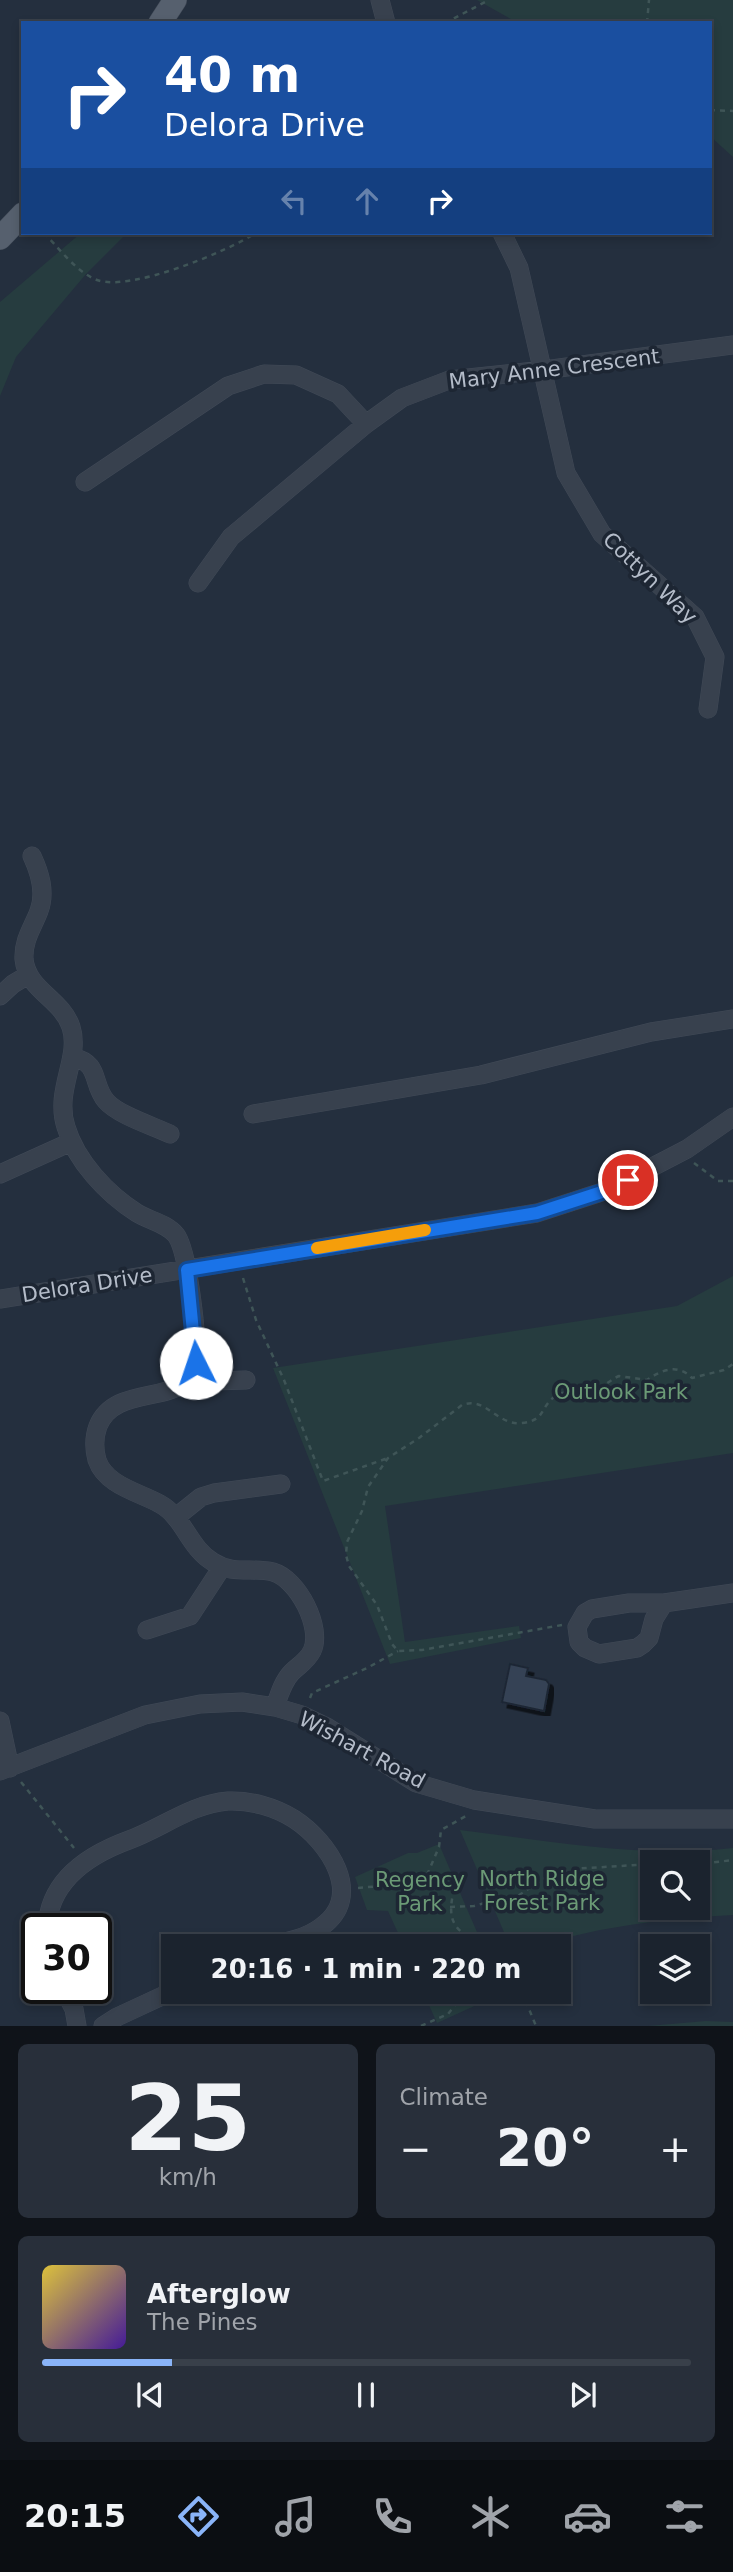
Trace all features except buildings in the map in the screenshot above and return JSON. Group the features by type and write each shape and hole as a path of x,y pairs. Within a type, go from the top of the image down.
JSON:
{"main road":[{"path":"161,21 174,0"},
{"path":"0,238 21,216"}],"street":[{"path":"380,0 385,21"},
{"name":"Cottyn Way","path":"503,235 520,268 566,473 602,534 695,617 715,657 708,709"},
{"name":"Mary Anne Crescent","path":"198,583 232,537 402,397 449,380 733,345"},
{"path":"85,482 228,386 264,374 296,375 338,394 366,424"},
{"path":"32,856 41,880 43,896 26,941 24,964 28,975 65,1016 71,1027 72,1057 62,1098 65,1126 83,1164 127,1205 167,1228 182,1246 196,1351 192,1373 175,1390 120,1402 104,1415 96,1435 96,1457 100,1467 118,1484 160,1504 176,1517 200,1551 211,1561 239,1572 270,1571 295,1585 314,1629 314,1643 311,1652 284,1682 275,1707"},
{"path":"0,996 28,975"},
{"path":"253,1114 481,1075 651,1032 733,1019"},
{"path":"72,1057 88,1063 94,1072 100,1092 115,1108 170,1134"},
{"name":"Delora Drive","path":"0,1298 537,1213 608,1190 687,1149 733,1117"},
{"path":"0,1174 71,1142"},
{"path":"192,1373 215,1381 246,1381"},
{"path":"176,1517 201,1497 281,1484"},
{"path":"146,1630 190,1616 222,1567"},
{"path":"664,1604 654,1619 649,1638 637,1648 599,1654 579,1642 577,1627 585,1613 592,1609 629,1603 664,1604 733,1593"},
{"name":"Wishart Road","path":"5,1770 145,1716 200,1704 242,1702 275,1707 302,1715 327,1727 416,1783 474,1800 596,1819 733,1819"},
{"path":"0,1721 5,1770"},
{"path":"50,1913 52,1901 62,1883 85,1861 107,1848 155,1830 188,1812 225,1801 243,1801 271,1808 309,1830 332,1857 340,1873 343,1889 335,1914 323,1927 308,1934"},
{"path":"76,2018 103,2025 161,1997"}],"path":[{"path":"449,21 489,0"},
{"path":"647,21 649,0"},
{"path":"712,110 732,111 733,104"},
{"path":"46,235 86,274 99,281 119,282 161,274 202,260 252,235"},
{"path":"687,1149 689,1158 702,1172 718,1181 733,1181"},
{"path":"237,1261 256,1320 284,1380 323,1481 388,1458 456,1409 470,1402 484,1405 493,1416 516,1424 523,1423 540,1418 553,1398 564,1391 580,1394 604,1387 619,1377 647,1380 661,1371 674,1369 680,1369 692,1377 723,1370 733,1364"},
{"path":"388,1458 368,1487 362,1511 347,1542 346,1555 354,1574 377,1605 392,1644 398,1651"},
{"path":"302,1715 312,1693 398,1651 422,1650 566,1625 577,1627"},
{"path":"5,1770 85,1861"},
{"path":"464,1934 452,1919 450,1907 455,1879 444,1879 426,1888 425,1882 439,1847 441,1830 474,1812 474,1800"},
{"path":"710,1863 733,1860"},
{"path":"450,1907 474,1906 518,1896 543,1879 571,1868 640,1865"},
{"path":"343,1889 425,1882"},
{"path":"421,2026 448,2014 456,2004"},
{"path":"527,2004 536,2026"}],"green space":[{"path":"477,0 733,0 733,157 712,138 712,21 514,21"},
{"path":"79,235 125,235 86,274 16,357 0,396 0,302"},
{"name":"Outlook Park","path":"733,1276 733,1453 385,1506 405,1642 519,1626 521,1638 390,1664 273,1368 677,1306"},
{"name":"North Ridge Forest Park","path":"460,1830 640,1850 640,1920 675,1920 571,1937 571,1934 505,1934"},
{"name":"Regency Park","path":"439,1844 478,1934 399,1934 388,1911 367,1910 355,1877 408,1853 417,1853"},
{"name":"North Ridge Forest Park","path":"733,1848 733,1915 710,1917 710,1850"},
{"path":"428,2004 479,2004 437,2023"},
{"path":"706,2021 733,2022 733,2026 648,2026"}],"slow traffic":[{"path":"317,1248 425,1230"}],"route":[{"path":"196,1363 187,1270 537,1213 608,1190 628,1180"}]}
